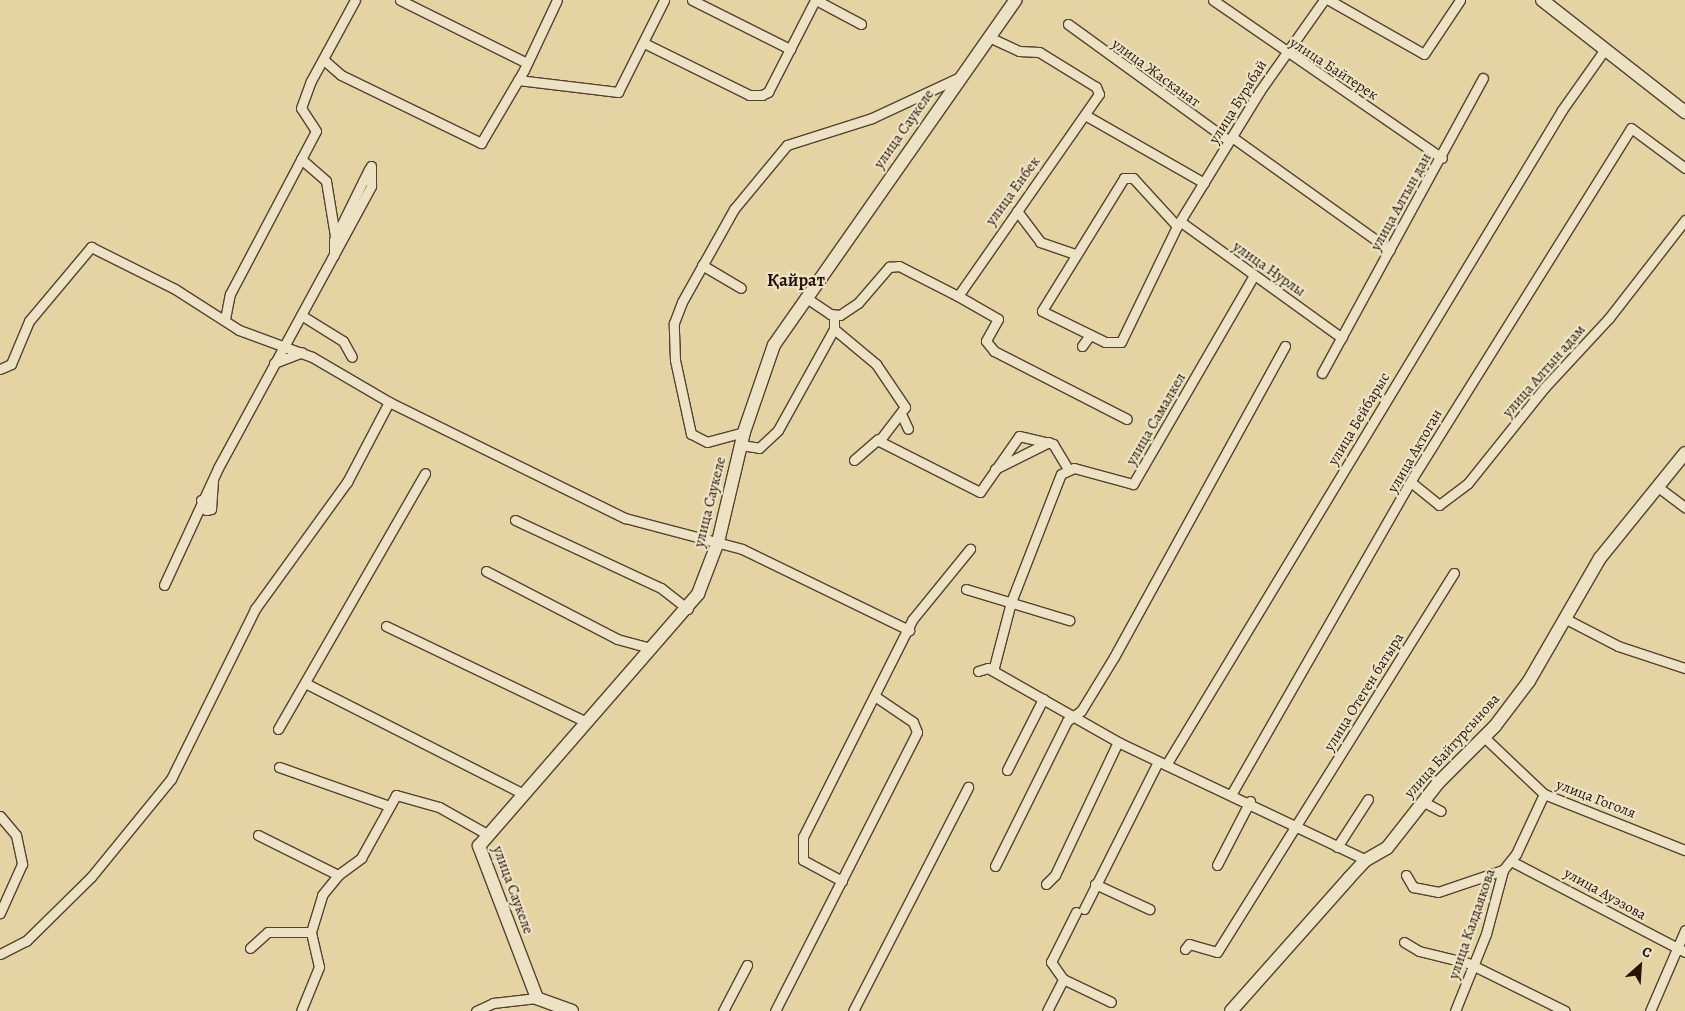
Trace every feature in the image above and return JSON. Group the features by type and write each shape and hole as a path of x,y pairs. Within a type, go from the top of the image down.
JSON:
{"street":[{"path":"225,319 230,294 316,131 302,108 311,81 325,61 355,0"},
{"path":"400,0 525,66 529,81"},
{"path":"325,61 341,75 477,143 486,140 557,0"},
{"path":"518,80 618,92 664,0"},
{"path":"692,0 790,49"},
{"path":"644,43 749,95 768,92 815,0 861,24"},
{"name":"улица Саукеле","path":"537,998 479,850 487,834 522,793 688,609 707,579 718,542 743,438 774,345 805,297 1016,0"},
{"name":"улица Байтерек","path":"1213,0 1286,53 1442,158"},
{"name":"улица Бурабай","path":"1090,335 1121,342 1179,224 1286,53 1324,0"},
{"path":"1329,0 1424,54 1460,0"},
{"path":"1542,0 1685,112"},
{"name":"улица Жасканат","path":"1068,24 1390,250"},
{"name":"улица Енбек","path":"958,296 1099,94 1096,87 1039,52 1019,51 989,37"},
{"name":"улица Бейбарыс","path":"1063,979 1051,962 1162,764 1577,87 1605,49"},
{"path":"834,315 834,328 778,430 759,448 743,438 707,442 691,434 687,424 674,323 702,266 755,180 787,145 872,118 960,77"},
{"name":"улица Алтын дан","path":"1322,372 1442,158 1483,78"},
{"path":"1086,115 1204,183"},
{"name":"улица Актоган","path":"1232,793 1412,483 1630,128 1685,168"},
{"path":"301,159 326,181 335,236 334,256"},
{"path":"164,585 212,478 372,186 370,168 335,236"},
{"name":"улица Нурлы","path":"1075,254 1124,178 1133,178 1179,224 1342,338"},
{"path":"1017,211 1040,242 1075,254 1041,309 1090,335 1082,346"},
{"name":"улица Алтын адам","path":"1412,483 1439,505 1468,483 1545,386 1609,318 1685,220"},
{"path":"0,369 11,364 29,321 91,247 225,319 239,330 284,344 302,352 389,402 625,518 718,542 806,578 909,630"},
{"path":"702,266 742,288"},
{"path":"834,315 858,303 893,266 958,296 998,319 986,341 994,351 1128,419"},
{"name":"улица Самалкел","path":"1068,468 1133,484 1254,275"},
{"path":"805,297 834,315"},
{"path":"301,315 343,341 352,357"},
{"path":"834,328 876,364 905,407 902,416 854,460"},
{"path":"995,866 1066,721 1086,704 1114,657 1286,346"},
{"path":"274,363 302,352"},
{"path":"0,954 26,942 91,877 171,780 255,609 347,482 389,402"},
{"path":"902,416 908,429"},
{"path":"878,439 980,492 1019,436 1049,442 1068,468 1061,474 1011,602 993,671"},
{"path":"995,469 1049,442"},
{"name":"улица Байтурсынова","path":"1231,1011 1366,860 1387,848 1422,801 1485,738 1519,696 1600,558 1685,453"},
{"path":"278,730 425,473"},
{"path":"1658,487 1685,507"},
{"path":"515,520 661,588 688,609"},
{"path":"842,881 803,860 800,847 876,697 909,630 912,620 970,549"},
{"path":"486,571 617,639 651,648"},
{"name":"улица Отеген батыра","path":"1185,950 1194,944 1217,952 1454,573"},
{"path":"966,588 1069,620"},
{"path":"1564,618 1618,646 1685,668"},
{"path":"386,626 586,722"},
{"path":"978,671 993,671 1118,742 1205,785 1232,793 1366,860"},
{"path":"305,683 522,793"},
{"path":"775,1011 917,732 913,722 876,697"},
{"path":"1007,770 1043,699"},
{"name":"улица Гоголя","path":"1485,738 1544,794 1685,850"},
{"path":"1046,884 1055,875 1118,742"},
{"path":"279,767 389,806"},
{"path":"853,1011 968,787"},
{"path":"301,1011 319,967 311,932 322,896 338,875 360,858 389,806 403,794 487,834"},
{"name":"улица Калдаякова","path":"1455,1011 1473,968 1503,870 1510,861 1544,794"},
{"path":"1337,847 1368,799"},
{"path":"1422,801 1441,811"},
{"path":"1217,864 1250,802"},
{"path":"0,816 16,835 22,864 0,913"},
{"path":"258,835 338,875"},
{"name":"улица Ауэзова","path":"1510,861 1681,951"},
{"path":"1406,875 1413,887 1438,892 1503,870"},
{"path":"1095,884 1149,909"},
{"path":"1650,1011 1681,951 1685,930"},
{"path":"250,948 268,932 311,932"},
{"path":"1404,942 1473,968 1565,1011"},
{"path":"723,1011 747,965"},
{"path":"1047,1011 1063,979 1111,1002"},
{"path":"476,1011 493,1003 537,998 572,1011"}],"district":[{"name":"Қайрат","path":"796,280"}]}
